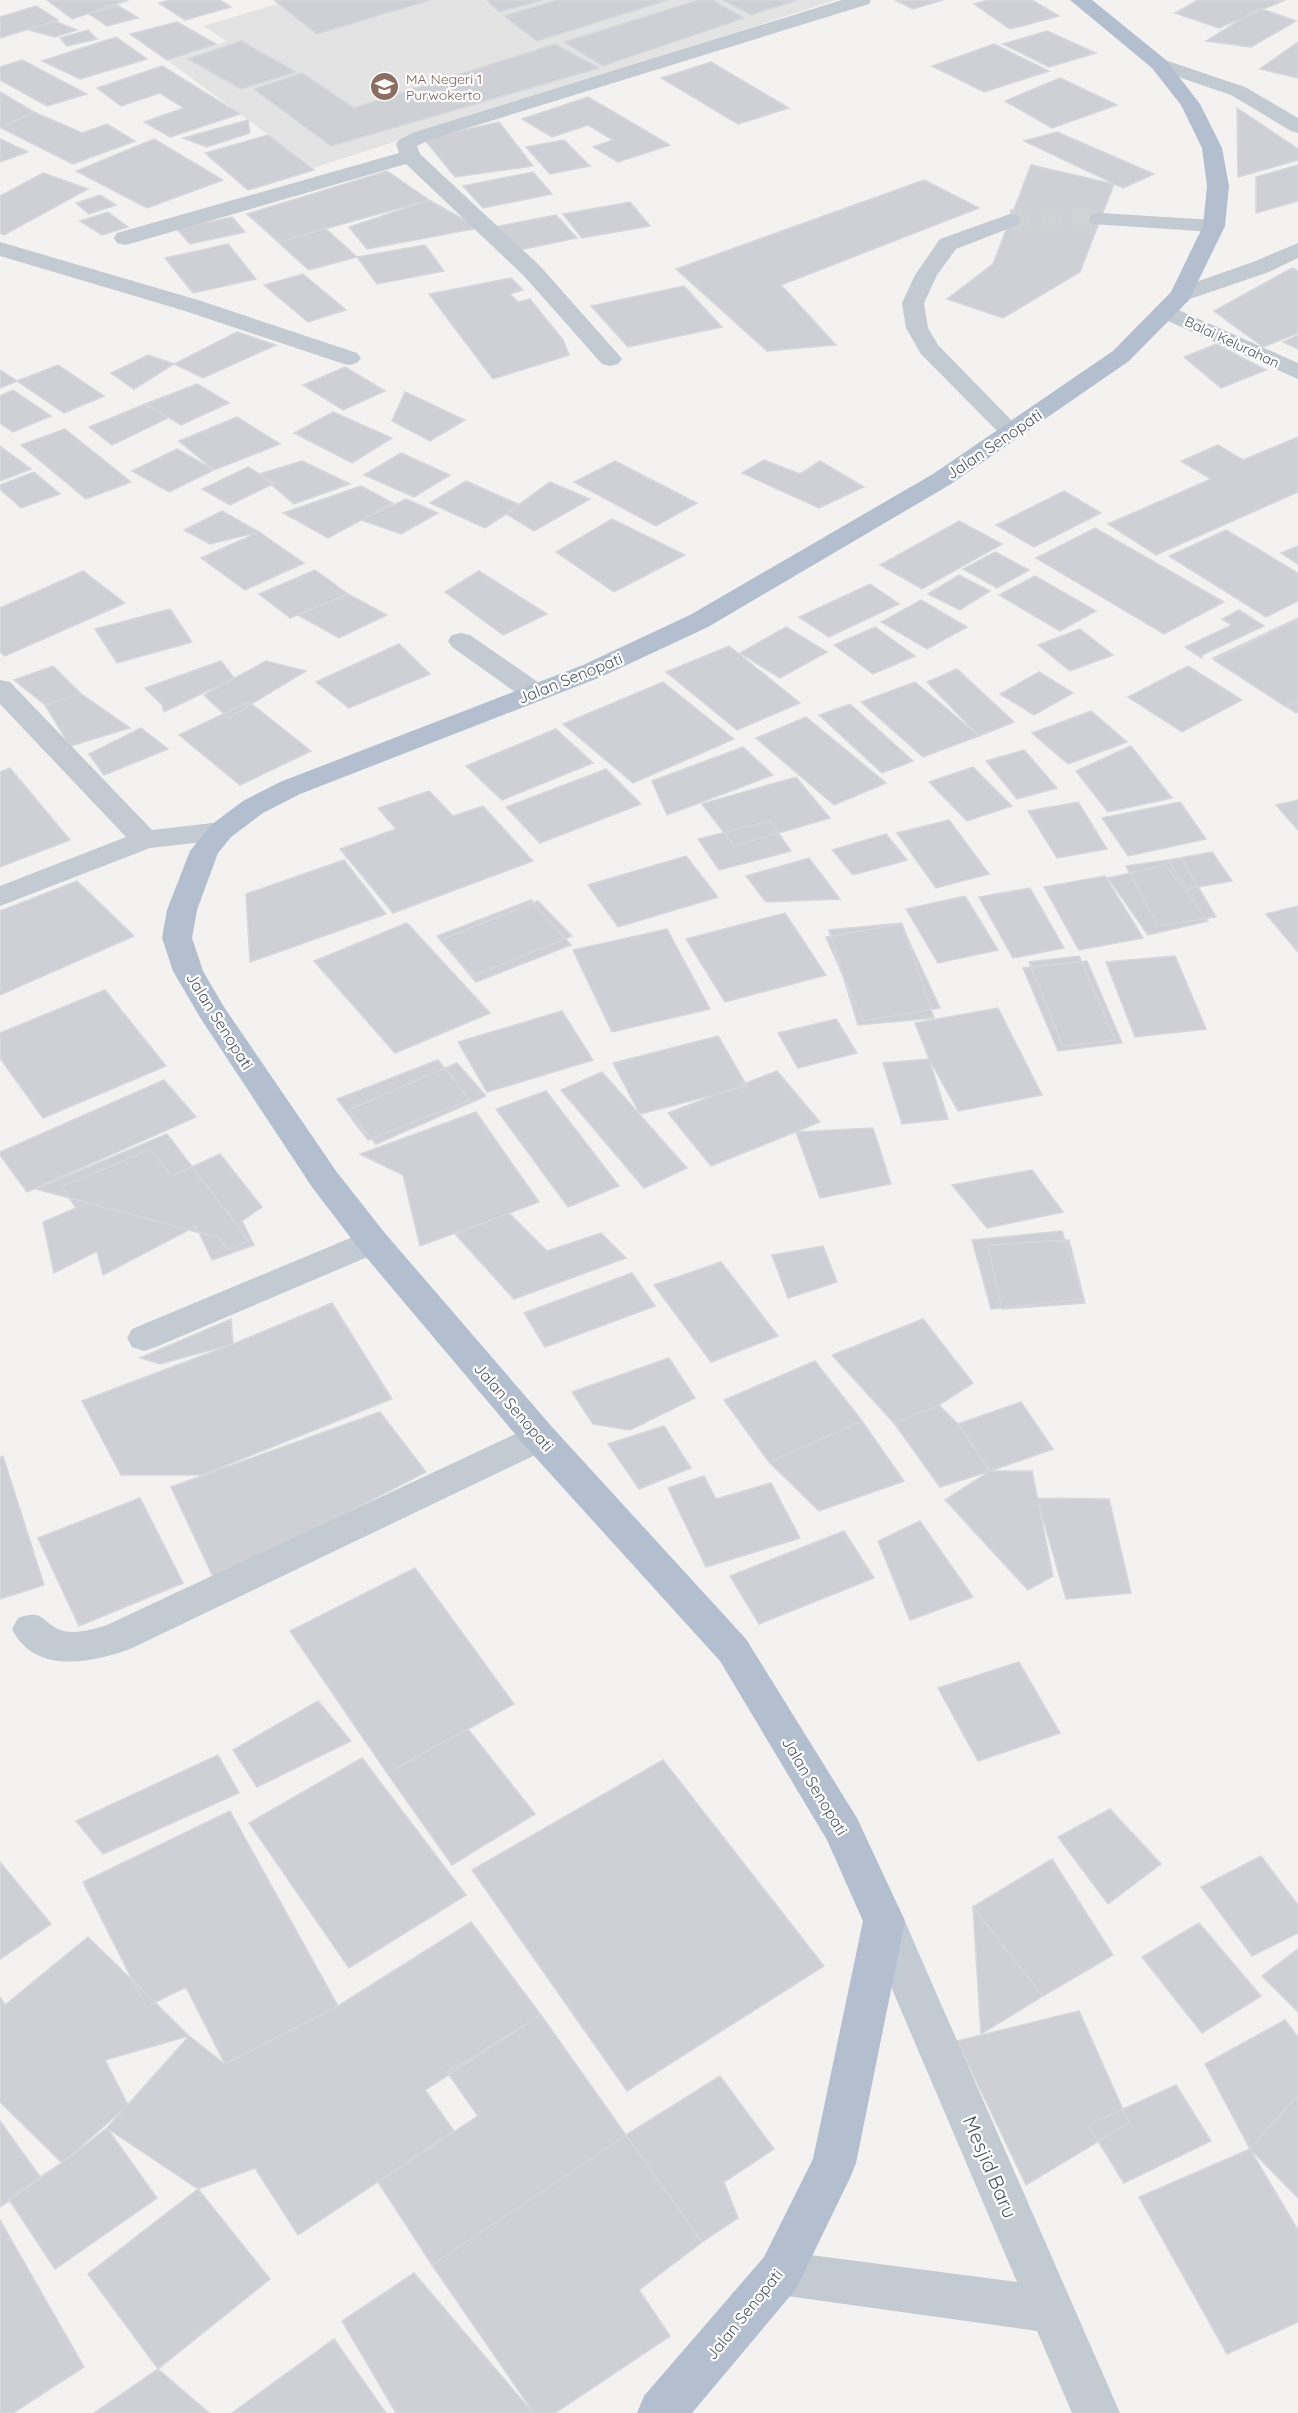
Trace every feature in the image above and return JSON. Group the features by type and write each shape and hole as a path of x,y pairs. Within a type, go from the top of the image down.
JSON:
{"main road":[{"name":"Jalan Senopati","path":"661,2413 780,2273 834,2163 884,1921 843,1830 732,1650 539,1437 372,1241 324,1179 232,1042 188,971 177,938 182,910 204,851 221,831 253,807 290,788 592,671 699,621 942,479 1121,356 1173,303 1214,226 1218,186 1212,148 1190,104 1159,64 1101,15 1079,0"}],"street":[{"path":"610,359 524,262 410,156 406,144 422,136 862,0"},
{"path":"1159,64 1238,91 1298,127"},
{"path":"125,238 410,156"},
{"path":"1100,219 1214,226"},
{"path":"1010,220 948,244 926,275 913,303 917,328 929,349 1011,432"},
{"path":"0,249 190,305 349,358"},
{"path":"1173,303 1298,250"},
{"name":"Balai Kelurahan","path":"1173,303 1298,372"},
{"path":"461,641 535,693"},
{"path":"0,688 145,840"},
{"path":"0,897 145,840 221,831"},
{"path":"144,1338 372,1241"},
{"path":"31,1629 51,1643 66,1646 90,1646 117,1638 539,1437"},
{"name":"Mesjid Baru","path":"884,1921 1096,2413"},
{"path":"780,2273 1052,2310"}],"shaded area":[{"name":"MA Negeri 1 Purwokerto","path":"291,0 836,0 313,168 167,60 227,41 203,26"}],"building":[{"path":"47,0 129,0 72,19"},
{"path":"171,0 220,0 231,7 185,20 159,3"},
{"path":"274,0 430,0 317,34"},
{"path":"487,0 543,0 499,12"},
{"path":"557,0 668,0 537,41 504,16"},
{"path":"699,0 712,0 744,18 603,66 564,42"},
{"path":"723,0 797,0 751,15"},
{"path":"895,0 943,0 913,9"},
{"path":"988,0 1032,0 1059,16 1010,29 974,4"},
{"path":"1198,0 1285,0 1219,28 1175,13"},
{"path":"117,5 138,18 107,26 89,14"},
{"path":"36,6 58,20 0,38 0,17"},
{"path":"1259,8 1296,21 1251,47 1206,41"},
{"path":"54,21 77,30 55,37 29,30"},
{"path":"177,22 216,44 167,60 130,34"},
{"path":"88,30 97,39 67,46 60,38"},
{"path":"1047,31 1096,53 1049,67 1003,44"},
{"path":"116,37 147,59 80,79 42,61"},
{"path":"241,41 296,72 241,89 188,59"},
{"path":"1298,42 1298,78 1260,69"},
{"path":"555,44 599,68 331,146 254,89 302,73 354,108"},
{"path":"994,44 1049,71 984,92 932,66"},
{"path":"22,60 87,94 47,106 0,80 0,67"},
{"path":"711,62 789,108 738,124 661,78"},
{"path":"162,66 240,114 170,137 144,122 184,108 160,93 121,106 97,88"},
{"path":"1060,78 1117,105 1052,128 1005,101"},
{"path":"0,92 34,112 0,127"},
{"path":"588,97 670,145 618,162 593,147 613,140 588,125 552,137 522,119"},
{"path":"1237,108 1298,149 1298,160 1238,177"},
{"path":"34,112 82,133 107,124 135,141 73,164 1,128"},
{"path":"248,120 250,133 207,147 183,138"},
{"path":"499,122 533,166 455,177 424,139"},
{"path":"1057,132 1154,174 1123,188 1024,141"},
{"path":"268,135 314,170 248,190 205,153"},
{"path":"0,139 28,152 0,162"},
{"path":"154,139 223,180 147,208 76,171"},
{"path":"564,140 590,166 550,174 526,147"},
{"path":"1031,165 1114,184 1080,272 1003,318 947,299 993,264"},
{"path":"1298,165 1298,201 1256,213 1256,177"},
{"path":"387,171 429,200 278,242 247,214"},
{"path":"533,172 552,194 483,208 463,186"},
{"path":"43,173 88,189 4,235 0,233 0,196"},
{"path":"924,180 979,208 781,285 836,345 767,351 676,269"},
{"path":"100,195 116,205 89,214 76,203"},
{"path":"429,200 479,228 367,249 349,227"},
{"path":"630,202 650,226 582,238 563,214"},
{"path":"108,212 128,227 102,235 80,221"},
{"path":"556,215 577,238 519,250 494,227"},
{"path":"232,217 245,232 190,244 177,229"},
{"path":"326,229 357,257 309,270 278,242"},
{"path":"228,244 256,279 193,293 165,258"},
{"path":"425,245 444,271 377,284 357,257"},
{"path":"1292,268 1298,271 1298,333 1263,347 1214,311"},
{"path":"303,274 346,310 308,322 264,285"},
{"path":"511,278 523,290 510,294 518,302 530,299 563,340 569,355 493,379 429,294"},
{"path":"684,286 722,327 628,347 591,306"},
{"path":"237,332 276,345 203,378 174,364"},
{"path":"1298,335 1298,349 1283,342"},
{"path":"1216,344 1266,370 1221,388 1184,357"},
{"path":"148,355 174,364 134,389 111,373"},
{"path":"58,365 104,396 64,413 17,381"},
{"path":"345,367 385,391 343,410 303,385"},
{"path":"0,370 17,381 0,388"},
{"path":"197,384 229,403 181,425 145,404"},
{"path":"13,390 51,416 13,432 0,423 0,396"},
{"path":"405,392 465,420 430,441 392,421"},
{"path":"145,404 168,418 112,445 89,427"},
{"path":"333,412 392,438 352,463 294,433"},
{"path":"237,417 280,444 214,470 179,441"},
{"path":"65,429 131,482 86,499 21,445"},
{"path":"1298,437 1298,492 1156,555 1108,524 1211,479 1181,461 1218,445 1243,460"},
{"path":"0,446 31,469 0,481"},
{"path":"177,449 214,470 169,492 132,471"},
{"path":"401,453 450,475 414,497 364,475"},
{"path":"764,460 800,474 820,461 864,487 819,508 742,473"},
{"path":"302,461 350,484 294,504 259,474"},
{"path":"615,461 697,503 656,526 574,482"},
{"path":"248,467 275,483 230,505 202,489"},
{"path":"34,472 60,494 21,508 0,489 0,485"},
{"path":"466,481 520,505 485,528 430,503"},
{"path":"550,482 590,499 534,531 506,514"},
{"path":"361,486 393,503 328,538 283,513"},
{"path":"1064,491 1101,513 1034,547 996,525"},
{"path":"406,499 438,513 401,534 361,520"},
{"path":"222,511 259,532 210,544 184,530"},
{"path":"612,519 685,555 614,592 556,552"},
{"path":"959,521 1002,544 922,589 880,565"},
{"path":"1095,528 1224,602 1164,634 1036,558"},
{"path":"1226,530 1298,573 1298,601 1266,617 1169,556"},
{"path":"259,532 304,563 245,590 201,558"},
{"path":"1298,546 1298,564 1281,553"},
{"path":"995,552 1029,570 997,588 963,569"},
{"path":"315,570 348,594 290,618 259,594"},
{"path":"83,571 125,603 5,656 0,652 0,608"},
{"path":"479,571 547,614 503,635 445,592"},
{"path":"959,575 990,591 960,610 928,594"},
{"path":"1035,576 1096,611 1060,631 999,595"},
{"path":"870,584 899,604 829,637 799,617"},
{"path":"348,594 387,615 339,638 298,615"},
{"path":"921,600 967,627 927,649 881,622"},
{"path":"170,609 192,642 117,663 95,629"},
{"path":"1239,610 1264,626 1202,655 1202,658 1185,647 1232,625 1222,619"},
{"path":"1298,618 1298,701 1286,707 1213,658"},
{"path":"1298,619 1298,712 1296,713 1214,660"},
{"path":"786,627 827,652 780,678 740,653"},
{"path":"875,627 915,656 873,674 834,645"},
{"path":"1080,629 1113,655 1070,671 1038,645"},
{"path":"399,644 430,674 349,708 316,682"},
{"path":"729,646 800,703 737,730 666,672"},
{"path":"221,661 234,678 164,712 162,705 145,688"},
{"path":"266,661 306,671 228,718 204,695"},
{"path":"53,666 80,693 45,705 14,680"},
{"path":"1188,666 1242,700 1182,732 1128,697"},
{"path":"957,669 1014,722 979,736 927,682"},
{"path":"1039,672 1073,693 1034,715 1000,694"},
{"path":"663,682 734,739 633,783 563,724"},
{"path":"915,682 979,736 923,757 861,702"},
{"path":"80,693 130,728 70,746 45,705"},
{"path":"249,702 311,751 240,785 179,735"},
{"path":"850,704 913,761 882,773 819,715"},
{"path":"1091,711 1127,742 1068,764 1032,733"},
{"path":"806,717 886,783 834,805 756,738"},
{"path":"141,728 168,749 104,775 89,754"},
{"path":"556,729 593,763 502,800 466,766"},
{"path":"1131,746 1172,798 1108,812 1076,771"},
{"path":"743,747 773,775 667,815 652,781"},
{"path":"1024,750 1057,788 1017,799 986,761"},
{"path":"973,767 1012,806 967,821 929,782"},
{"path":"10,768 70,840 0,867 0,772"},
{"path":"606,769 641,804 540,843 506,807"},
{"path":"796,777 830,818 734,846 702,804"},
{"path":"429,791 453,816 483,806 533,861 393,913 340,849 396,829 378,808"},
{"path":"1298,800 1298,830 1276,805"},
{"path":"1078,802 1107,849 1057,858 1028,811"},
{"path":"1180,802 1206,839 1128,856 1102,818"},
{"path":"949,820 989,874 936,888 897,833"},
{"path":"770,821 791,851 719,870 698,839"},
{"path":"886,834 907,860 853,875 832,850"},
{"path":"1212,852 1232,881 1187,889 1168,860"},
{"path":"686,856 718,897 618,927 588,885"},
{"path":"809,858 840,899 766,902 746,876"},
{"path":"1181,858 1216,917 1158,926 1126,866"},
{"path":"344,860 386,914 250,962 246,894"},
{"path":"1166,865 1208,921 1148,935 1108,878"},
{"path":"1105,876 1143,938 1079,950 1044,887"},
{"path":"77,881 134,936 0,995 0,911"},
{"path":"1030,888 1064,948 1013,958 979,897"},
{"path":"965,896 998,950 938,963 906,909"},
{"path":"531,900 571,945 476,982 437,936"},
{"path":"538,901 572,936 473,976 440,940"},
{"path":"1298,906 1298,952 1266,914"},
{"path":"785,913 826,975 725,1002 686,939"},
{"path":"407,923 490,1013 395,1053 314,961"},
{"path":"902,923 934,1018 858,1025 829,930"},
{"path":"901,924 940,1008 863,1021 826,937"},
{"path":"667,929 710,1009 612,1032 573,950"},
{"path":"1079,956 1115,1040 1063,1046 1029,962"},
{"path":"1175,956 1206,1029 1135,1037 1106,962"},
{"path":"1087,961 1122,1043 1058,1051 1023,968"},
{"path":"105,990 166,1066 43,1118 0,1058 0,1033"},
{"path":"998,1008 1042,1095 958,1111 929,1059 915,1023"},
{"path":"562,1011 593,1060 487,1092 458,1042"},
{"path":"836,1019 857,1053 798,1068 778,1033"},
{"path":"718,1036 747,1086 640,1114 613,1063"},
{"path":"929,1059 948,1119 902,1124 883,1063"},
{"path":"438,1060 470,1100 368,1140 337,1099"},
{"path":"457,1063 486,1096 376,1144 348,1110"},
{"path":"777,1071 820,1122 711,1166 668,1113"},
{"path":"602,1072 687,1168 644,1188 561,1090"},
{"path":"164,1080 196,1117 27,1192 0,1155 0,1152"},
{"path":"546,1091 619,1186 568,1207 496,1109"},
{"path":"476,1112 539,1202 420,1246 403,1175 360,1154"},
{"path":"873,1128 891,1184 820,1198 796,1132"},
{"path":"167,1134 249,1241 228,1250 219,1238 36,1189"},
{"path":"150,1149 172,1176 220,1154 262,1207 242,1221 254,1245 212,1260 196,1226 103,1275 97,1251 54,1273 43,1222 76,1208 62,1187"},
{"path":"1032,1170 1063,1212 987,1228 952,1185"},
{"path":"509,1213 547,1251 601,1233 626,1258 514,1299 455,1234"},
{"path":"1062,1231 1084,1299 991,1309 972,1240"},
{"path":"1069,1240 1085,1303 1002,1309 988,1245"},
{"path":"823,1246 837,1282 788,1298 772,1255"},
{"path":"721,1262 778,1336 711,1362 654,1285"},
{"path":"632,1273 655,1306 545,1347 524,1313"},
{"path":"332,1303 392,1399 202,1475 121,1475 82,1401 233,1344"},
{"path":"231,1319 233,1344 160,1364 140,1358"},
{"path":"923,1319 973,1383 939,1405 894,1423 832,1355"},
{"path":"669,1358 695,1398 630,1430 593,1424 572,1392"},
{"path":"815,1361 862,1421 769,1462 724,1400"},
{"path":"1021,1402 1053,1449 990,1471 958,1424"},
{"path":"939,1405 958,1424 990,1471 940,1487 894,1423"},
{"path":"380,1412 426,1472 215,1581 171,1487"},
{"path":"862,1421 904,1481 819,1511 769,1462"},
{"path":"664,1426 691,1468 639,1489 608,1444"},
{"path":"3,1456 44,1585 0,1599 0,1458"},
{"path":"990,1471 1032,1471 1053,1576 1028,1590 945,1500"},
{"path":"704,1476 716,1499 771,1483 800,1538 706,1567 668,1488"},
{"path":"140,1498 183,1583 79,1626 38,1538"},
{"path":"1037,1498 1109,1499 1131,1593 1066,1599"},
{"path":"920,1521 973,1597 910,1620 878,1541"},
{"path":"844,1531 874,1578 759,1624 730,1576"},
{"path":"415,1568 514,1704 387,1773 290,1631"},
{"path":"1019,1662 1060,1733 978,1761 938,1688"},
{"path":"318,1701 351,1741 257,1787 233,1750"},
{"path":"468,1729 535,1814 452,1865 387,1773"},
{"path":"218,1755 239,1793 103,1854 76,1821"},
{"path":"362,1758 466,1895 349,1968 249,1823"},
{"path":"663,1760 824,1966 627,2091 472,1870"},
{"path":"1110,1809 1161,1864 1108,1904 1058,1837"},
{"path":"230,1811 338,2006 225,2064 186,1987 146,2007 83,1882"},
{"path":"1261,1856 1298,1905 1298,1933 1252,1956 1201,1887"},
{"path":"1052,1859 1113,1955 1043,1996 973,1907"},
{"path":"0,1862 51,1924 0,1959"},
{"path":"973,1907 1043,1996 981,2034"},
{"path":"471,1922 541,2015 425,2090 454,2131 298,2235 255,2168 198,2189 107,2128 189,2036 225,2064 338,2006"},
{"path":"1199,1923 1261,1996 1202,2033 1142,1957"},
{"path":"88,1937 189,2036 105,2060 128,2105 62,2163 0,2102 0,1997 5,2005"},
{"path":"1298,1949 1298,2012 1262,1976"},
{"path":"1079,2011 1129,2123 1026,2185 957,2041"},
{"path":"541,2015 626,2135 432,2265 378,2182 478,2116 447,2072"},
{"path":"1285,2020 1298,2037 1298,2095 1250,2149 1205,2064"},
{"path":"720,2076 774,2149 724,2182 738,2218 702,2242 626,2135"},
{"path":"1176,2085 1211,2141 1124,2183 1088,2125"},
{"path":"1298,2095 1298,2198 1250,2149"},
{"path":"0,2121 41,2178 0,2207"},
{"path":"107,2128 157,2198 55,2269 8,2198 62,2163"},
{"path":"626,2135 702,2242 639,2290 670,2336 555,2413 534,2413 432,2265"},
{"path":"1250,2149 1298,2230 1298,2322 1227,2354 1139,2197"},
{"path":"198,2189 270,2279 158,2369 88,2274"},
{"path":"0,2220 84,2367 13,2413 0,2413"},
{"path":"414,2273 533,2413 396,2413 342,2321"},
{"path":"334,2339 386,2413 232,2413"},
{"path":"158,2369 209,2413 94,2413"}],"tunnel":[{"path":"1010,220 1100,219"}],"place":[{"name":"MA Negeri 1 Purwokerto","path":"385,87"}]}
